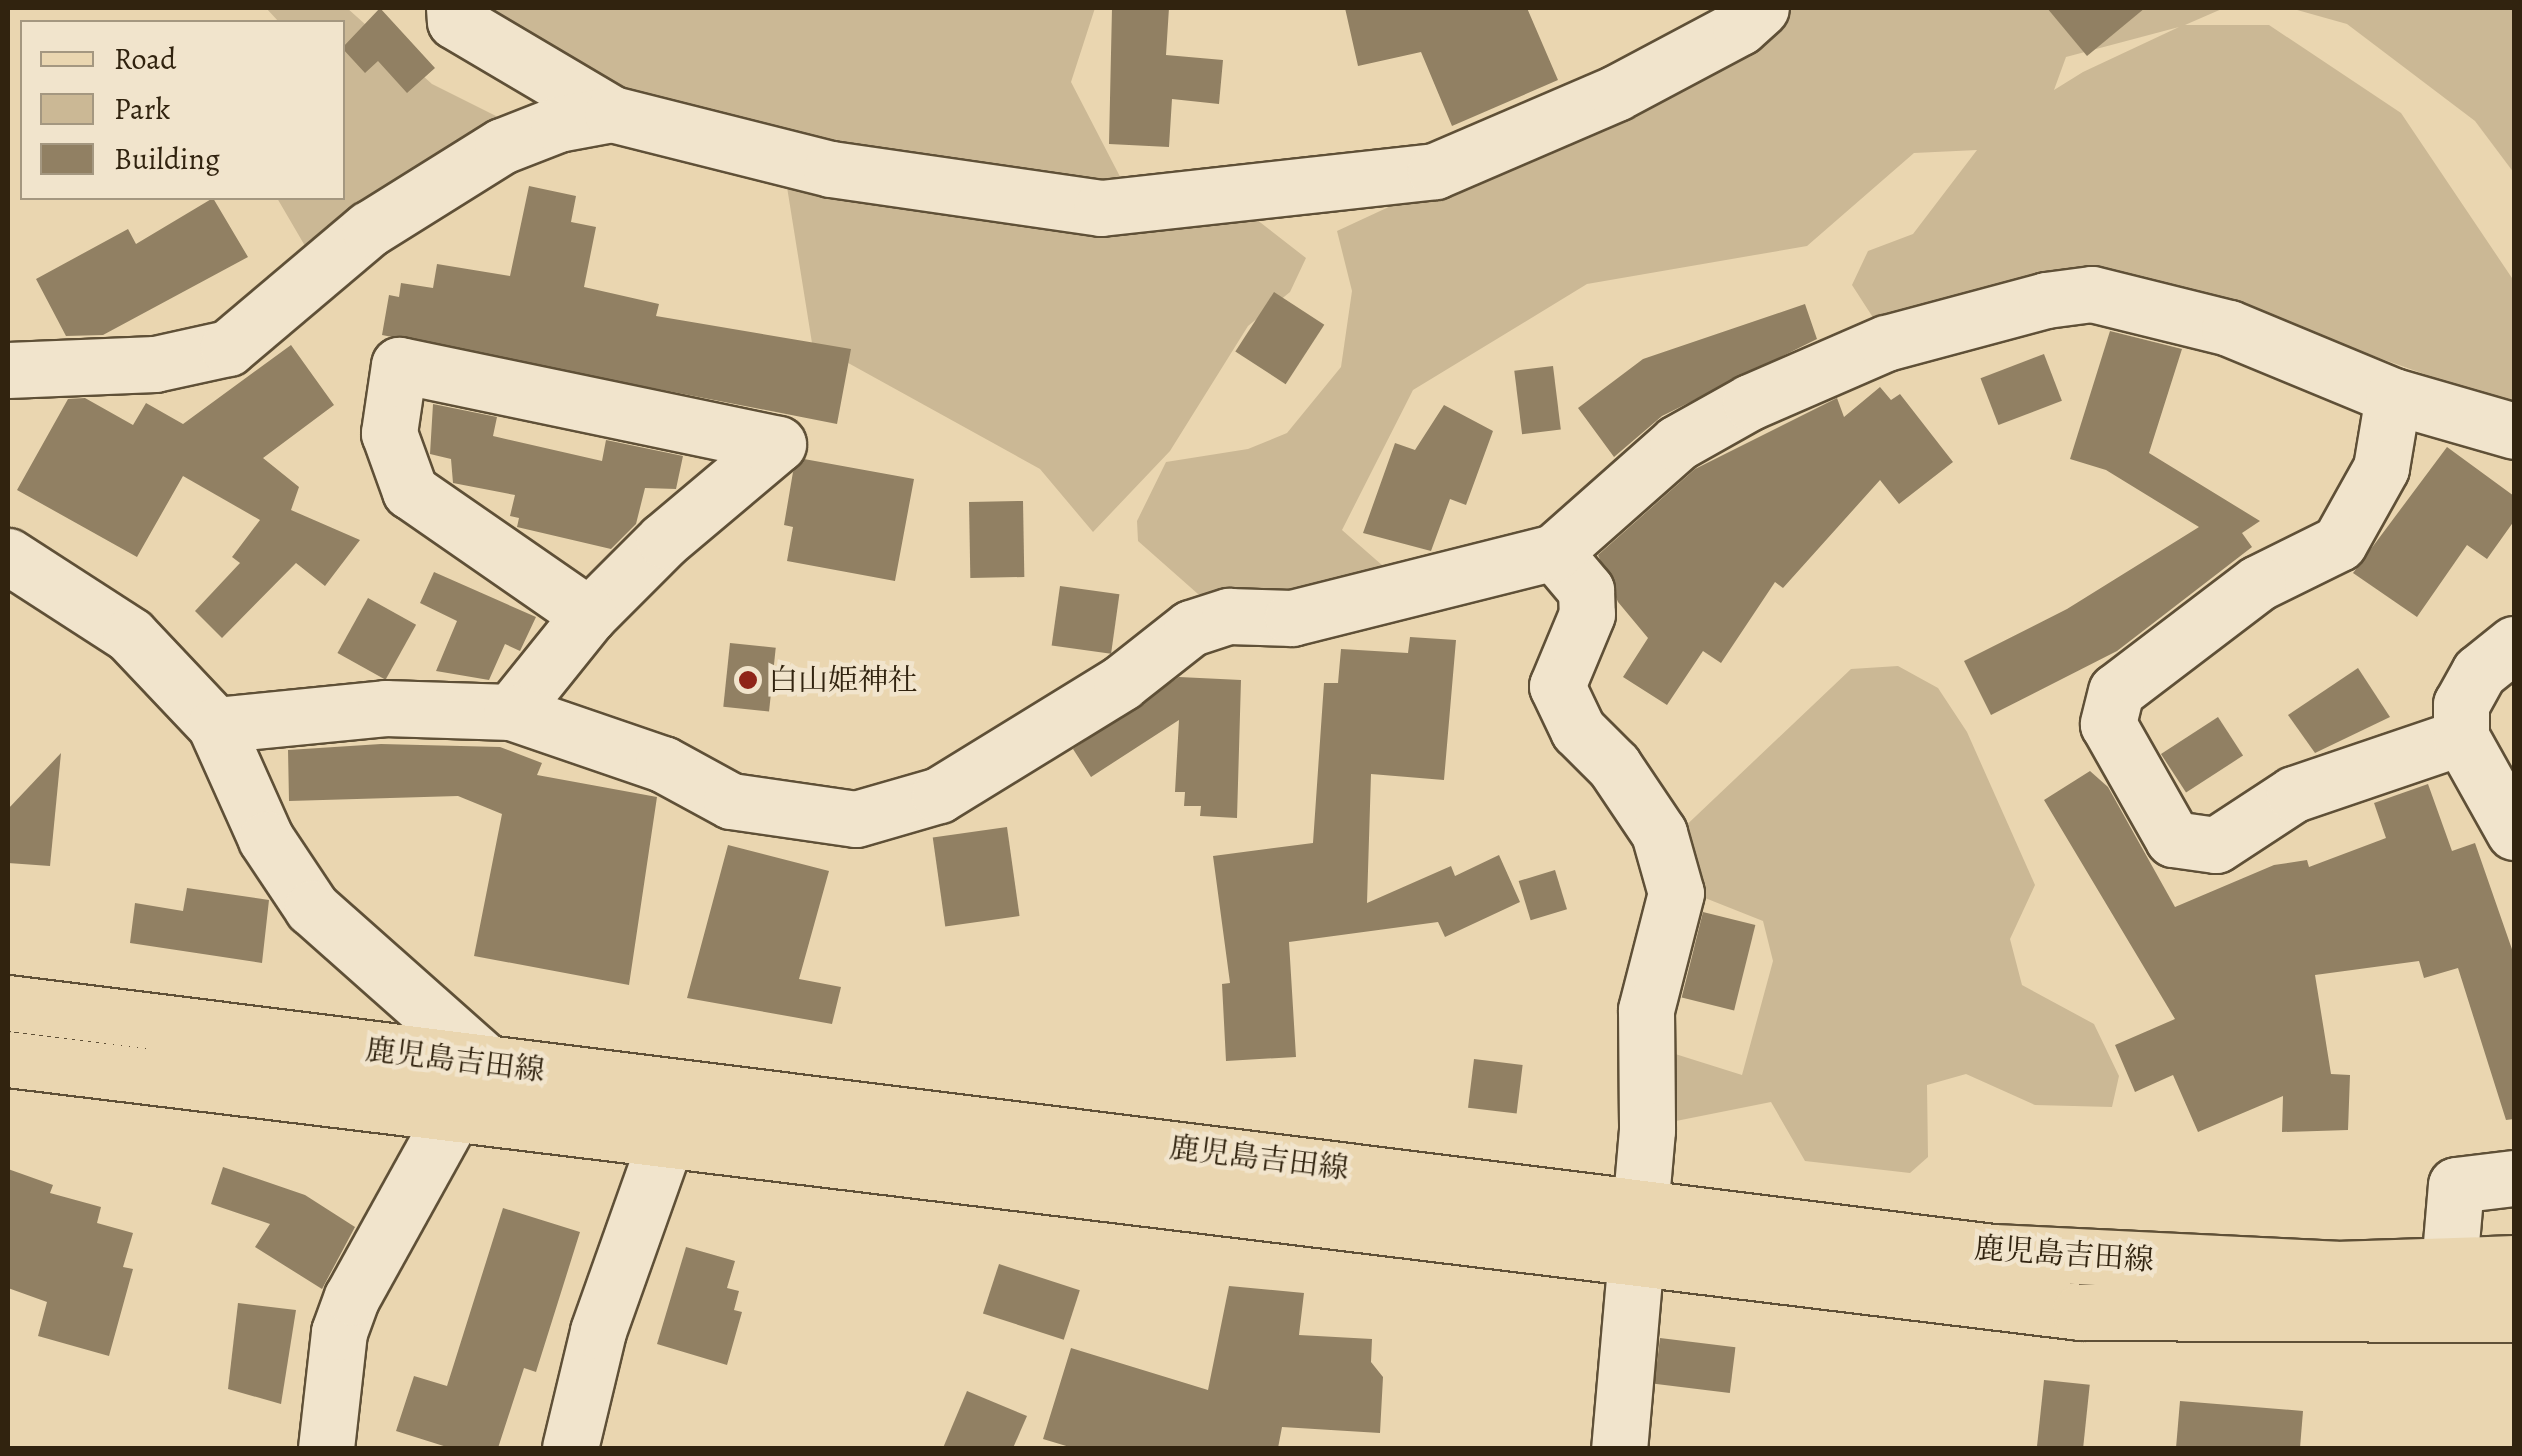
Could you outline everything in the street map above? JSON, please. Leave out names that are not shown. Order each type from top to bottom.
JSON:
[{"type":"main road","name":"鹿児島吉田線","points":[[8,1003],[1994,1252],[2336,1269],[2514,1262]]},
{"type":"main road","name":"鹿児島吉田線","points":[[8,1059],[2080,1312],[2514,1314]]},
{"type":"street","points":[[454,8],[455,21],[612,114],[830,169],[1101,208],[1435,170],[1616,93],[1740,27],[1761,8]]},
{"type":"street","points":[[8,370],[155,364],[228,348],[368,228],[502,146],[612,114]]},
{"type":"street","points":[[215,725],[385,708],[511,712],[664,764],[731,801],[856,819],[939,795],[1121,683],[1191,628],[1229,616],[1292,618],[1554,552],[1677,443],[1750,402],[1886,342],[2046,300],[2092,294],[2229,328],[2393,396],[2514,431]]},
{"type":"street","points":[[511,712],[589,615],[778,444],[399,365],[388,433],[410,491],[589,615]]},
{"type":"street","points":[[2393,396],[2380,468],[2339,543],[2258,583],[2116,691],[2108,724],[2172,840],[2216,845],[2294,794],[2460,737]]},
{"type":"street","points":[[1554,552],[1586,590],[1587,614],[1558,686],[1578,730],[1614,766],[1658,833],[1676,893],[1646,1010],[1640,1206],[1620,1448]]},
{"type":"street","points":[[8,556],[130,635],[215,725],[266,838],[312,908],[488,1064]]},
{"type":"street","points":[[2514,644],[2479,672],[2461,704],[2460,737],[2514,832]]},
{"type":"street","points":[[326,1448],[339,1332],[352,1296],[453,1115]]},
{"type":"street","points":[[570,1448],[598,1331],[666,1140]]},
{"type":"street","points":[[2449,1266],[2456,1185],[2514,1178]]},
{"type":"green space","points":[[266,8],[347,8],[432,84],[536,136],[315,263],[278,200],[345,200],[345,20],[277,20]]},
{"type":"green space","points":[[449,8],[1095,8],[1071,82],[1129,194],[1252,216],[1306,258],[1290,292],[1248,326],[1170,451],[1093,532],[1040,469],[812,343],[783,162],[710,147]]},
{"type":"green space","points":[[1732,8],[2224,8],[2185,25],[2269,25],[2401,113],[2514,281],[2514,406],[2214,299],[1883,333],[1852,285],[1868,251],[1913,234],[1977,150],[1914,153],[1807,246],[1587,284],[1413,390],[1342,530],[1399,580],[1342,595],[1198,594],[1138,541],[1137,521],[1166,462],[1248,449],[1287,433],[1341,367],[1352,291],[1337,231],[1477,166]],"holes":[[[2179,27],[2083,72],[2054,90],[2066,57]]]},
{"type":"green space","points":[[2290,8],[2514,8],[2514,173],[2475,121],[2347,24]]},
{"type":"green space","points":[[1898,666],[1938,688],[1967,732],[2035,885],[2010,939],[2022,985],[2094,1024],[2119,1076],[2112,1107],[2035,1105],[1966,1074],[1927,1085],[1928,1157],[1910,1173],[1805,1161],[1771,1102],[1666,1123],[1653,1047],[1742,1075],[1773,961],[1763,921],[1700,896],[1677,834],[1851,669]]},
{"type":"building","points":[[380,8],[435,68],[407,93],[378,61],[365,73],[345,51],[345,45]]},
{"type":"building","points":[[1112,8],[1169,8],[1166,55],[1223,60],[1219,104],[1172,99],[1169,147],[1109,144]]},
{"type":"building","points":[[1345,8],[1527,8],[1558,80],[1452,126],[1421,52],[1358,66]]},
{"type":"building","points":[[2047,8],[2145,8],[2087,56]]},
{"type":"building","points":[[529,186],[576,196],[571,222],[596,227],[584,287],[659,304],[656,316],[851,349],[837,424],[382,335],[389,295],[399,297],[401,283],[433,288],[437,264],[510,276]]},
{"type":"building","points":[[214,200],[248,257],[103,335],[66,336],[36,279],[128,229],[136,244]]},
{"type":"building","points":[[1274,292],[1324,325],[1286,384],[1235,352]]},
{"type":"building","points":[[1805,304],[1817,339],[1662,416],[1614,457],[1578,408],[1643,359]]},
{"type":"building","points":[[2110,331],[2182,349],[2149,453],[2260,521],[2242,533],[2252,547],[2117,651],[1991,715],[1964,661],[2067,609],[2199,527],[2106,470],[2070,459]]},
{"type":"building","points":[[291,345],[334,405],[263,458],[299,487],[291,510],[360,540],[325,586],[296,563],[222,638],[195,611],[240,563],[232,557],[260,520],[183,476],[137,557],[17,490],[68,399],[85,398],[133,425],[146,403],[183,424]]},
{"type":"building","points":[[2044,354],[2062,401],[1998,425],[1981,378]]},
{"type":"building","points":[[1553,366],[1561,430],[1522,434],[1514,371]]},
{"type":"building","points":[[1880,387],[1891,400],[1900,394],[1953,462],[1899,504],[1880,480],[1783,588],[1775,582],[1721,663],[1703,651],[1667,705],[1623,677],[1648,638],[1618,602],[1598,555],[1695,469],[1837,398],[1844,417]]},
{"type":"building","points":[[433,404],[497,417],[493,436],[602,461],[606,440],[683,456],[676,489],[645,488],[636,524],[611,549],[517,527],[519,518],[510,516],[515,495],[453,483],[451,459],[430,454]]},
{"type":"building","points":[[1444,405],[1493,431],[1466,505],[1450,499],[1431,551],[1363,533],[1395,443],[1415,450]]},
{"type":"building","points":[[2447,447],[2514,496],[2514,521],[2487,559],[2467,545],[2417,617],[2353,573]]},
{"type":"building","points":[[804,459],[914,479],[895,581],[787,561],[793,527],[784,525],[793,472]]},
{"type":"building","points":[[1023,501],[1024,577],[970,578],[969,502]]},
{"type":"building","points":[[434,572],[536,617],[520,651],[505,644],[489,680],[436,671],[457,621],[420,603]]},
{"type":"building","points":[[1060,586],[1119,594],[1111,654],[1052,645]]},
{"type":"building","points":[[368,598],[416,625],[386,680],[337,653]]},
{"type":"building","points":[[1410,637],[1456,640],[1444,780],[1371,774],[1367,903],[1451,866],[1455,876],[1499,855],[1520,902],[1445,937],[1438,922],[1289,942],[1296,1057],[1226,1061],[1222,984],[1230,983],[1213,856],[1313,843],[1324,683],[1338,683],[1341,649],[1408,653]]},
{"type":"building","points":[[730,643],[776,648],[769,711],[723,707]]},
{"type":"building","points":[[2358,668],[2390,717],[2315,753],[2288,715]]},
{"type":"building","points":[[1179,677],[1241,680],[1237,818],[1200,816],[1201,806],[1184,806],[1185,792],[1175,792],[1179,720],[1091,777],[1073,749]]},
{"type":"building","points":[[2218,717],[2243,756],[2186,793],[2161,754]]},
{"type":"building","points":[[381,744],[500,747],[542,763],[537,775],[657,797],[629,985],[474,956],[502,814],[458,796],[289,801],[288,750]]},
{"type":"building","points":[[61,753],[50,866],[8,863],[8,809]]},
{"type":"building","points":[[2090,771],[2108,787],[2175,907],[2274,865],[2307,860],[2309,867],[2386,838],[2374,803],[2428,784],[2452,851],[2475,843],[2514,955],[2514,1119],[2506,1120],[2458,968],[2424,978],[2419,961],[2315,975],[2331,1074],[2350,1075],[2348,1130],[2282,1132],[2283,1096],[2198,1132],[2173,1075],[2135,1092],[2115,1045],[2175,1019],[2044,800]]},
{"type":"building","points":[[1007,827],[1020,916],[945,927],[933,837]]},
{"type":"building","points":[[728,845],[829,871],[799,979],[841,987],[832,1024],[687,998]]},
{"type":"building","points":[[1555,870],[1567,909],[1531,920],[1519,881]]},
{"type":"building","points":[[187,888],[269,900],[262,963],[130,943],[135,903],[183,911]]},
{"type":"building","points":[[1703,912],[1755,925],[1734,1010],[1682,997]]},
{"type":"building","points":[[1474,1059],[1523,1065],[1517,1114],[1468,1108]]},
{"type":"building","points":[[223,1167],[305,1195],[355,1227],[322,1289],[255,1247],[270,1224],[211,1204]]},
{"type":"building","points":[[8,1169],[53,1185],[50,1193],[101,1207],[97,1223],[133,1233],[123,1267],[133,1269],[109,1356],[38,1336],[47,1302],[8,1288]]},
{"type":"building","points":[[503,1208],[580,1232],[536,1372],[524,1368],[498,1448],[450,1448],[396,1431],[414,1376],[447,1386]]},
{"type":"building","points":[[686,1247],[735,1261],[727,1288],[739,1291],[734,1310],[742,1312],[727,1365],[657,1344]]},
{"type":"building","points":[[999,1264],[1080,1290],[1064,1340],[983,1313]]},
{"type":"building","points":[[1229,1286],[1304,1293],[1299,1335],[1372,1339],[1371,1362],[1383,1377],[1380,1433],[1282,1427],[1278,1448],[1073,1448],[1043,1439],[1071,1348],[1208,1390]]},
{"type":"building","points":[[238,1303],[296,1310],[281,1404],[228,1389]]},
{"type":"building","points":[[1660,1338],[1735,1347],[1730,1393],[1654,1384]]},
{"type":"building","points":[[2044,1380],[2090,1385],[2083,1448],[2037,1448]]},
{"type":"building","points":[[967,1391],[1027,1416],[1013,1448],[943,1448]]},
{"type":"building","points":[[2180,1401],[2303,1411],[2300,1448],[2176,1448]]},
{"type":"place","name":"白山姫神社","points":[[748,680]]}]
